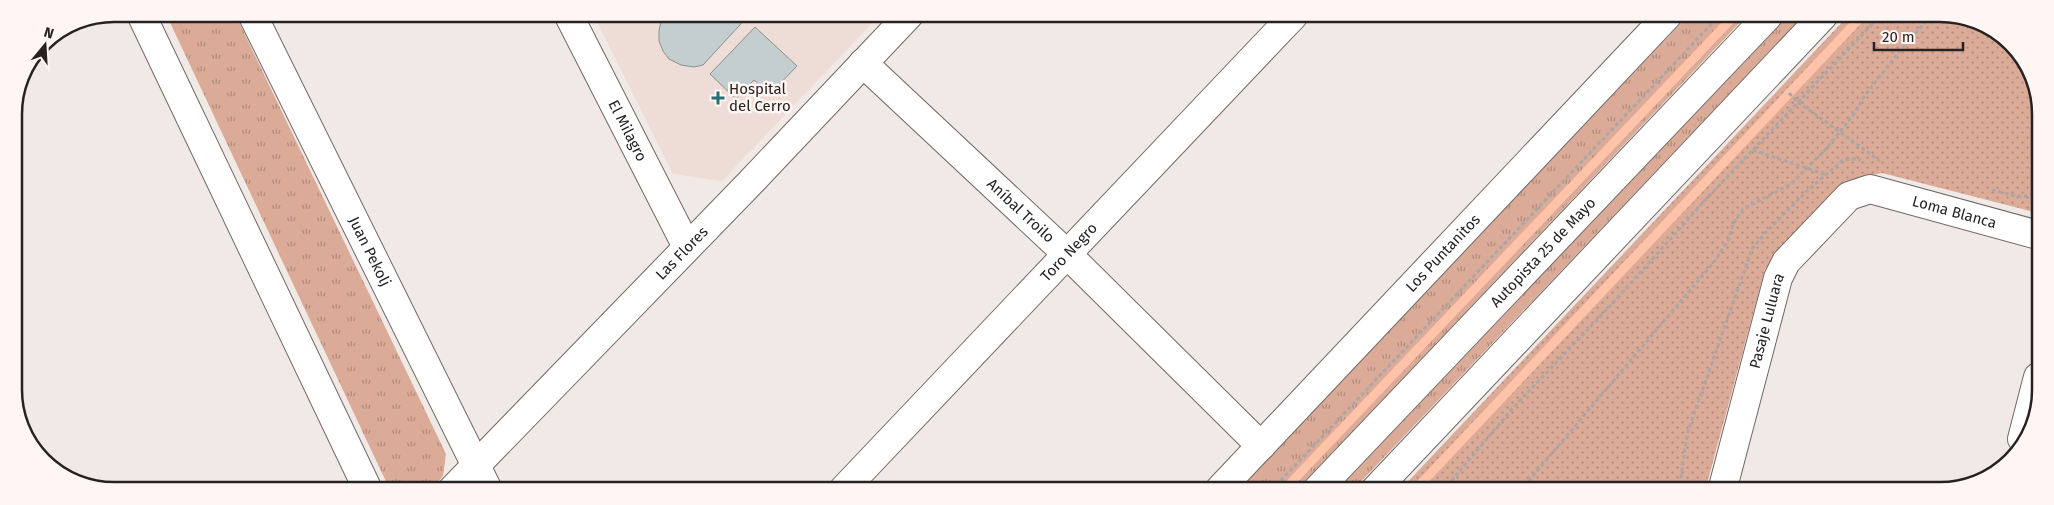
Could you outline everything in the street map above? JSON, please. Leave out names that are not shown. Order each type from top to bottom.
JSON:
[{"type":"street","points":[[145,22],[364,482]]},
{"type":"street","name":"Juan Pekolj","points":[[256,22],[484,482]]},
{"type":"street","name":"El Milagro","points":[[572,22],[687,247]]},
{"type":"street","name":"Las Flores","points":[[459,482],[750,183],[902,22]]},
{"type":"street","name":"Toro Negro","points":[[851,482],[1287,22]]},
{"type":"street","name":"Los Puntanitos","points":[[1227,482],[1661,22]]},
{"type":"street","name":"Autopista 25 de Mayo","points":[[1326,482],[1762,22]]},
{"type":"street","points":[[1383,482],[1817,22]]},
{"type":"street","name":"Aníbal Troilo","points":[[863,63],[1068,255],[1261,446]]},
{"type":"street","name":"Loma Blanca","points":[[1881,192],[2032,233]]},
{"type":"street","name":"Pasaje Luluara","points":[[1724,482],[1778,278],[1786,262],[1849,196],[1881,192]]},
{"type":"path","points":[[1280,482],[1714,22]]},
{"type":"path","points":[[1450,482],[1511,410],[1611,305],[1752,150],[1874,22]]},
{"type":"path","points":[[1528,482],[1714,262],[1729,238],[1733,224],[1743,209],[1791,184],[1807,168],[1840,132],[1902,48],[1926,22]]},
{"type":"path","points":[[1752,150],[1881,192],[1897,173],[1798,102]]},
{"type":"shaded area","name":"Hospital del Cerro","points":[[597,22],[873,22],[722,181],[673,174]]},
{"type":"green space","points":[[170,22],[239,22],[446,454],[443,476],[438,482],[386,482]]},
{"type":"green space","points":[[1682,22],[1740,22],[1305,482],[1245,482]]},
{"type":"green space","points":[[1782,22],[1797,22],[1361,482],[1345,482]]},
{"type":"green space","points":[[1842,22],[1940,22],[1957,24],[1986,35],[2005,49],[2012,58],[2024,79],[2031,102],[2032,211],[1882,173],[1856,178],[1842,189],[1765,269],[1707,482],[1408,482]]},
{"type":"building","points":[[661,22],[743,22],[703,65],[694,67],[681,65],[669,59],[659,41]]},
{"type":"building","points":[[755,27],[797,66],[770,94],[754,80],[736,99],[710,74]]},
{"type":"waterway","points":[[1292,482],[1728,22]]},
{"type":"waterway","points":[[1422,482],[1856,22]]},
{"type":"place","name":"Hospital del Cerro","points":[[718,98]]}]
